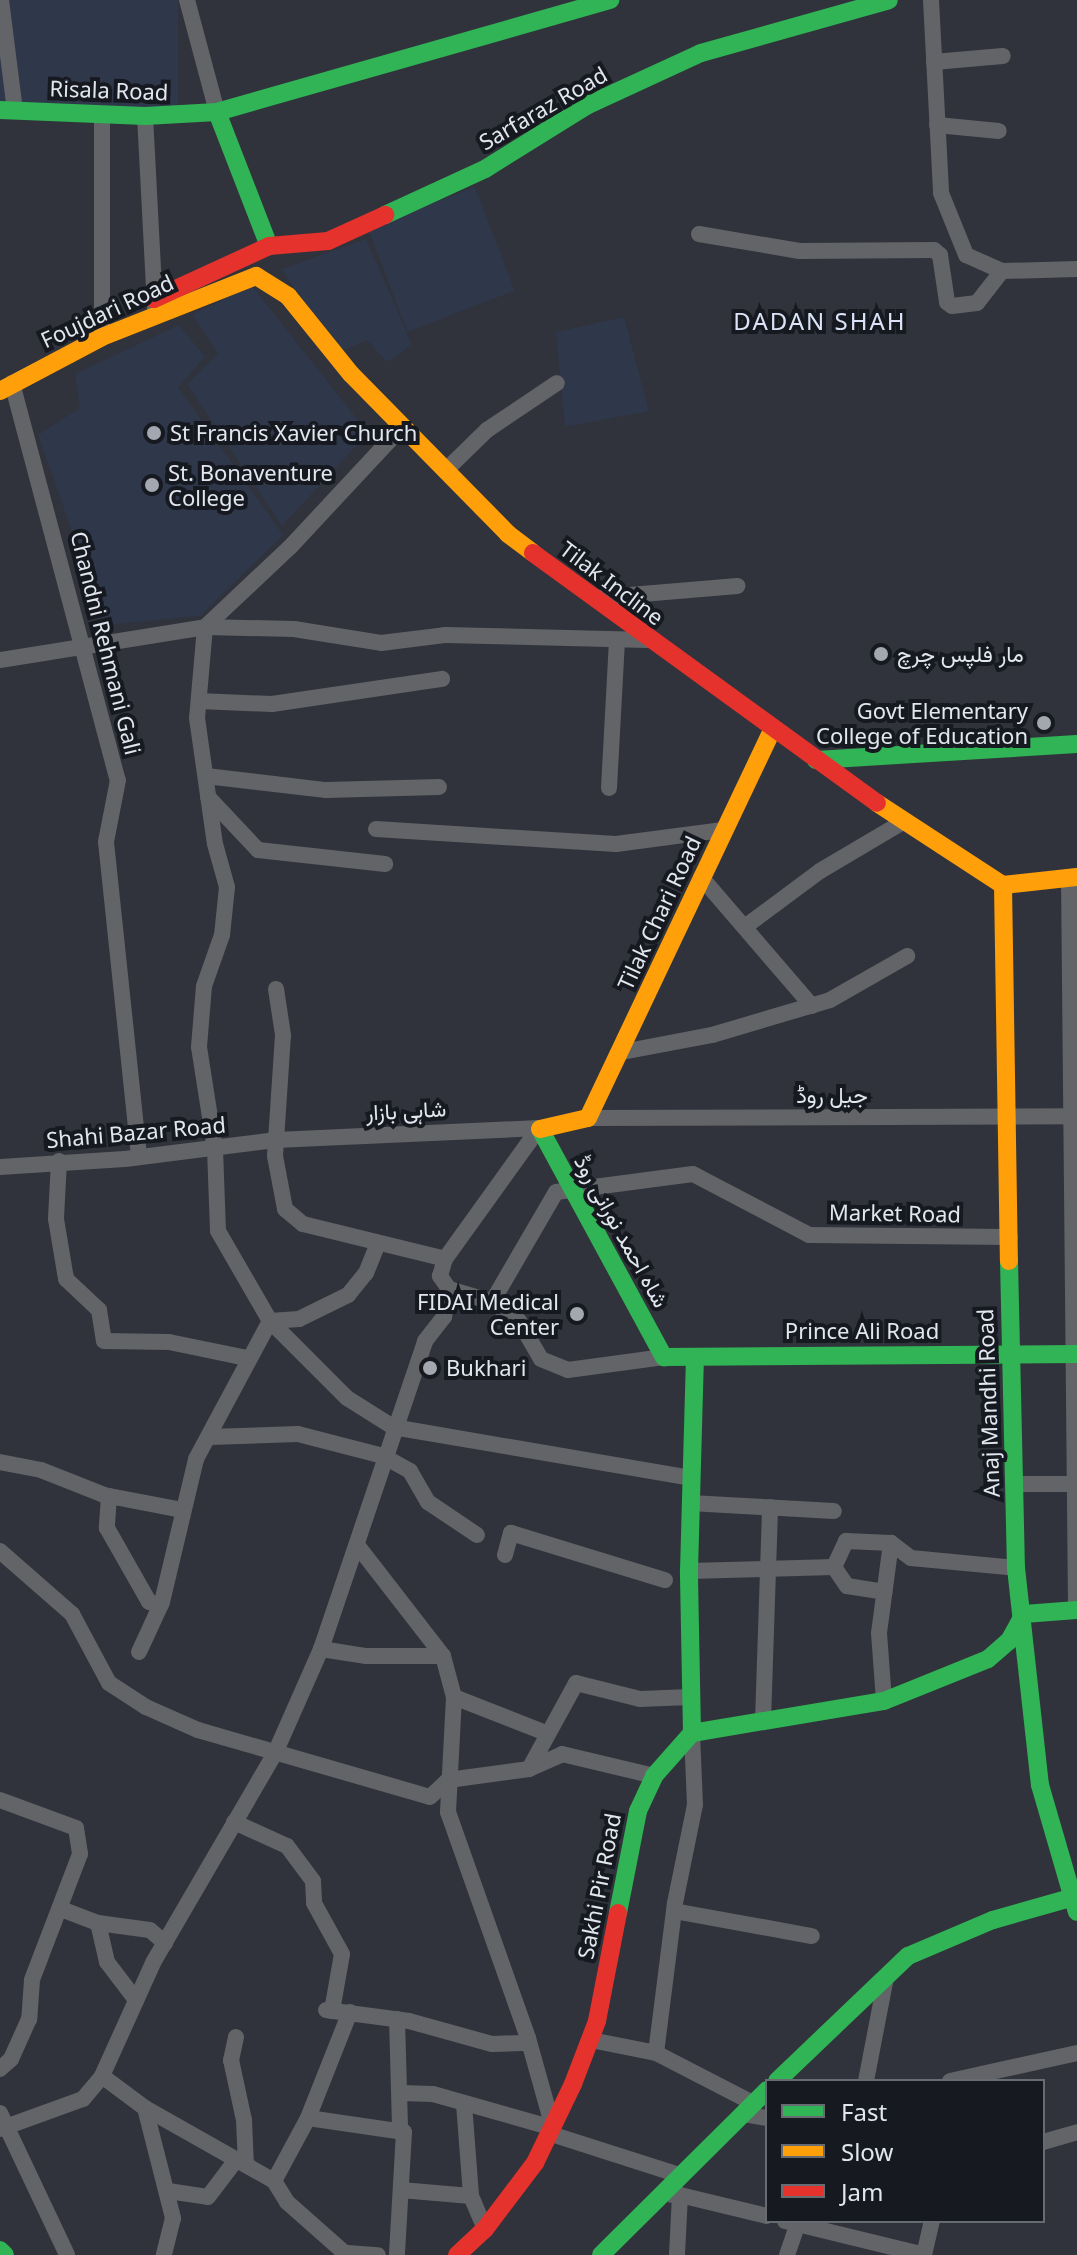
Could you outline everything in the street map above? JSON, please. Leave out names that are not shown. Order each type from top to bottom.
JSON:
[{"type":"street","points":[[1,0],[7,110]]},
{"type":"street","points":[[187,0],[217,112],[254,217],[269,246]]},
{"type":"street","points":[[546,0],[551,19]]},
{"type":"street","name":"Risala Road","points":[[7,110],[145,116],[217,112],[610,0]]},
{"type":"street","name":"Sarfaraz Road","points":[[155,306],[269,246],[328,241],[485,169],[588,105],[701,53],[792,23],[889,0]]},
{"type":"street","points":[[931,0],[941,193],[966,255],[1002,271],[1077,269]]},
{"type":"street","points":[[934,62],[1003,56]]},
{"type":"street","points":[[102,115],[102,337]]},
{"type":"street","points":[[145,116],[155,306]]},
{"type":"street","points":[[937,125],[999,131]]},
{"type":"street","points":[[699,234],[800,251],[934,250],[940,255],[947,302],[952,306],[977,303],[1002,271]]},
{"type":"street","name":"Tilak Incline","points":[[237,280],[256,276],[288,296],[402,427],[508,534],[648,640],[903,822],[1003,885]]},
{"type":"street","name":"Foujdari Road","points":[[6,387],[155,306],[237,280]]},
{"type":"street","points":[[445,471],[487,430],[557,383]]},
{"type":"street","name":"Chandni Rehmani Gali","points":[[6,387],[51,516],[81,647],[118,780],[106,842],[139,1156]]},
{"type":"street","points":[[402,427],[290,547],[205,627],[199,701],[208,797],[227,887],[222,935],[204,986],[199,1047],[215,1149],[218,1231],[270,1321],[347,1398],[393,1427],[691,1478]]},
{"type":"street","points":[[592,598],[738,586]]},
{"type":"street","points":[[0,660],[205,627],[294,629],[381,643],[445,635],[648,640]]},
{"type":"street","points":[[609,788],[617,640]]},
{"type":"street","points":[[199,701],[272,704],[442,679]]},
{"type":"street","name":"Tilak Chari Road","points":[[588,1118],[773,729]]},
{"type":"street","points":[[816,760],[1077,744]]},
{"type":"street","points":[[206,776],[326,790],[439,787]]},
{"type":"street","points":[[208,797],[258,850],[385,864]]},
{"type":"street","points":[[746,926],[820,871],[903,822]]},
{"type":"street","points":[[376,829],[616,844],[723,830]]},
{"type":"street","points":[[701,877],[812,1006]]},
{"type":"street","points":[[692,1733],[884,1701],[988,1659],[1009,1641],[1024,1614],[1076,1610],[1073,877],[1003,885]]},
{"type":"street","name":"Anaj Mandhi Road","points":[[1003,885],[1010,1115],[1008,1355],[1016,1568],[1024,1614],[1040,1785],[1076,1902]]},
{"type":"street","points":[[622,1052],[712,1035],[812,1006],[907,956]]},
{"type":"street","points":[[276,989],[283,1035],[276,1140],[285,1209],[303,1224],[445,1259]]},
{"type":"street","name":"جیل روڈ","points":[[588,1118],[1074,1116]]},
{"type":"street","points":[[588,1118],[539,1128],[445,1259],[440,1276],[449,1289],[492,1302],[519,1321],[541,1359],[568,1370],[664,1357]]},
{"type":"street","name":"شاہی بازار","points":[[276,1140],[539,1128]]},
{"type":"street","name":"شاہ احمد نورانی روڈ","points":[[539,1128],[564,1191],[664,1357]]},
{"type":"street","name":"Shahi Bazar Road","points":[[0,1167],[215,1149],[276,1140]]},
{"type":"street","points":[[59,1161],[56,1219],[66,1279],[99,1310],[104,1341],[169,1342],[247,1358]]},
{"type":"street","name":"Market Road","points":[[564,1191],[693,1174],[809,1235],[1010,1237]]},
{"type":"street","points":[[492,1302],[564,1191]]},
{"type":"street","points":[[270,1321],[299,1319],[348,1295],[366,1273],[378,1244]]},
{"type":"street","points":[[67,2255],[2,2123],[83,2099],[102,2076],[165,1943],[276,1751],[321,1649],[393,1427],[425,1341],[444,1317],[449,1289]]},
{"type":"street","points":[[139,1652],[161,1605],[178,1546],[182,1510],[196,1459],[247,1358],[270,1321]]},
{"type":"street","name":"Prince Ali Road","points":[[664,1357],[1075,1354]]},
{"type":"street","points":[[656,2053],[674,1911],[695,1805],[689,1571],[695,1357]]},
{"type":"street","points":[[209,1437],[298,1434],[383,1456],[410,1471],[428,1502],[477,1535]]},
{"type":"street","points":[[0,1462],[41,1470],[109,1496],[182,1510]]},
{"type":"street","points":[[1015,1484],[1076,1484]]},
{"type":"street","points":[[109,1496],[107,1528],[149,1602],[161,1605]]},
{"type":"street","points":[[690,1503],[834,1511]]},
{"type":"street","points":[[763,1721],[770,1507]]},
{"type":"street","points":[[505,1555],[511,1533],[665,1580]]},
{"type":"street","points":[[834,1567],[846,1541],[891,1543],[911,1558],[1016,1568]]},
{"type":"street","points":[[884,1701],[879,1633],[891,1543]]},
{"type":"street","points":[[357,1545],[443,1656],[454,1697],[448,1812],[529,2043],[550,2128]]},
{"type":"street","points":[[0,1551],[72,1614],[109,1683],[146,1707],[198,1730],[430,1797],[448,1780],[529,1769],[562,1754],[654,1776]]},
{"type":"street","points":[[689,1571],[769,1572],[834,1567]]},
{"type":"street","points":[[834,1567],[847,1586],[885,1592]]},
{"type":"street","points":[[321,1649],[366,1656],[443,1656]]},
{"type":"street","points":[[529,1769],[576,1683],[640,1699],[690,1697]]},
{"type":"street","points":[[454,1697],[546,1733]]},
{"type":"street","name":"Sakhi Pir Road","points":[[457,2255],[485,2229],[535,2163],[591,2040],[638,1811],[654,1776],[692,1733]]},
{"type":"street","points":[[0,1800],[76,1828],[80,1854],[32,1980],[29,2019],[11,2059],[0,2069]]},
{"type":"street","points":[[234,1822],[287,1846],[313,1881],[314,1903],[342,1954],[329,2010],[397,2019],[492,2044],[529,2043]]},
{"type":"street","points":[[779,2079],[908,1956],[993,1920],[1076,1902]]},
{"type":"street","points":[[61,1909],[98,1923],[150,1930],[165,1943]]},
{"type":"street","points":[[674,1911],[812,1936]]},
{"type":"street","points":[[98,1923],[107,1962],[136,2000]]},
{"type":"street","points":[[866,2079],[886,1977]]},
{"type":"street","points":[[274,2181],[308,2118],[350,2012]]},
{"type":"street","points":[[397,2019],[402,2093],[400,2129],[406,2142],[397,2255]]},
{"type":"street","points":[[168,2191],[208,2197],[241,2162],[244,2120],[231,2060],[236,2037]]},
{"type":"street","points":[[591,2040],[656,2053],[755,2102],[680,2175],[671,2195],[601,2255]]},
{"type":"street","points":[[959,2079],[1077,2053]]},
{"type":"street","points":[[102,2076],[145,2108],[274,2181],[287,2202],[347,2254],[378,2255]]},
{"type":"street","points":[[402,2093],[433,2094],[550,2128],[680,2175]]},
{"type":"street","points":[[464,2104],[471,2196],[485,2229]]},
{"type":"street","points":[[145,2108],[173,2218],[164,2255]]},
{"type":"street","points":[[308,2118],[400,2129]]},
{"type":"street","points":[[1045,2141],[1077,2132]]},
{"type":"street","points":[[401,2190],[471,2196]]},
{"type":"street","points":[[671,2195],[765,2216]]},
{"type":"street","points":[[671,2195],[677,2255]]},
{"type":"street","points":[[787,2255],[794,2223]]},
{"type":"street","points":[[803,2223],[830,2226],[924,2255],[932,2223]]},
{"type":"street","points":[[0,2250],[5,2255]]},
{"type":"shaded area","points":[[0,0],[178,0],[178,110],[0,110]]},
{"type":"shaded area","points":[[475,187],[515,291],[407,332],[368,228]]},
{"type":"shaded area","points":[[366,239],[412,345],[387,362],[367,340],[335,354],[282,269]]},
{"type":"shaded area","points":[[252,286],[368,433],[282,526],[187,384],[218,354],[192,314]]},
{"type":"shaded area","points":[[624,317],[649,411],[565,427],[556,332]]},
{"type":"shaded area","name":"St. Bonaventure College","points":[[179,325],[205,357],[178,387],[283,535],[200,616],[105,625],[38,435],[80,408],[75,374]]},
{"type":"traffic: fast","points":[[0,110],[145,116],[217,112],[610,0]]},
{"type":"traffic: fast","points":[[385,215],[485,169],[588,105],[701,53],[889,0]]},
{"type":"traffic: fast","points":[[217,112],[269,246]]},
{"type":"traffic: fast","points":[[816,760],[1077,744]]},
{"type":"traffic: fast","points":[[540,1129],[664,1357],[1077,1354]]},
{"type":"traffic: fast","points":[[1009,1261],[1016,1568],[1040,1785],[1077,1912]]},
{"type":"traffic: fast","points":[[618,1913],[638,1811],[654,1776],[692,1733],[689,1571],[695,1357]]},
{"type":"traffic: fast","points":[[692,1733],[884,1701],[988,1659],[1009,1641],[1024,1614],[1077,1610]]},
{"type":"traffic: fast","points":[[779,2079],[908,1956],[993,1920],[1077,1896]]},
{"type":"traffic: fast","points":[[601,2255],[765,2092]]},
{"type":"traffic: fast","points":[[0,2250],[5,2255]]},
{"type":"traffic: slow","points":[[0,391],[102,337],[256,276],[288,296],[351,374],[508,534],[533,553]]},
{"type":"traffic: slow","points":[[540,1129],[588,1118],[773,729]]},
{"type":"traffic: slow","points":[[877,803],[1003,885]]},
{"type":"traffic: slow","points":[[1003,885],[1077,877]]},
{"type":"traffic: slow","points":[[1003,885],[1009,1261]]},
{"type":"traffic: jam","points":[[154,299],[269,246],[328,241],[385,215]]},
{"type":"traffic: jam","points":[[533,553],[877,803]]},
{"type":"traffic: jam","points":[[457,2255],[485,2229],[535,2163],[573,2084],[597,2021],[618,1913]]},
{"type":"place","name":"St Francis Xavier Church","points":[[154,433]]},
{"type":"place","name":"St. Bonaventure College","points":[[152,485]]},
{"type":"place","name":"مار فلپس چرچ","points":[[881,654]]},
{"type":"place","name":"Govt Elementary College of Education","points":[[1044,723]]},
{"type":"place","name":"FIDAI Medical Center","points":[[577,1314]]},
{"type":"place","name":"Bukhari","points":[[430,1368]]},
{"type":"district","name":"DADAN SHAH","points":[[820,321]]}]
